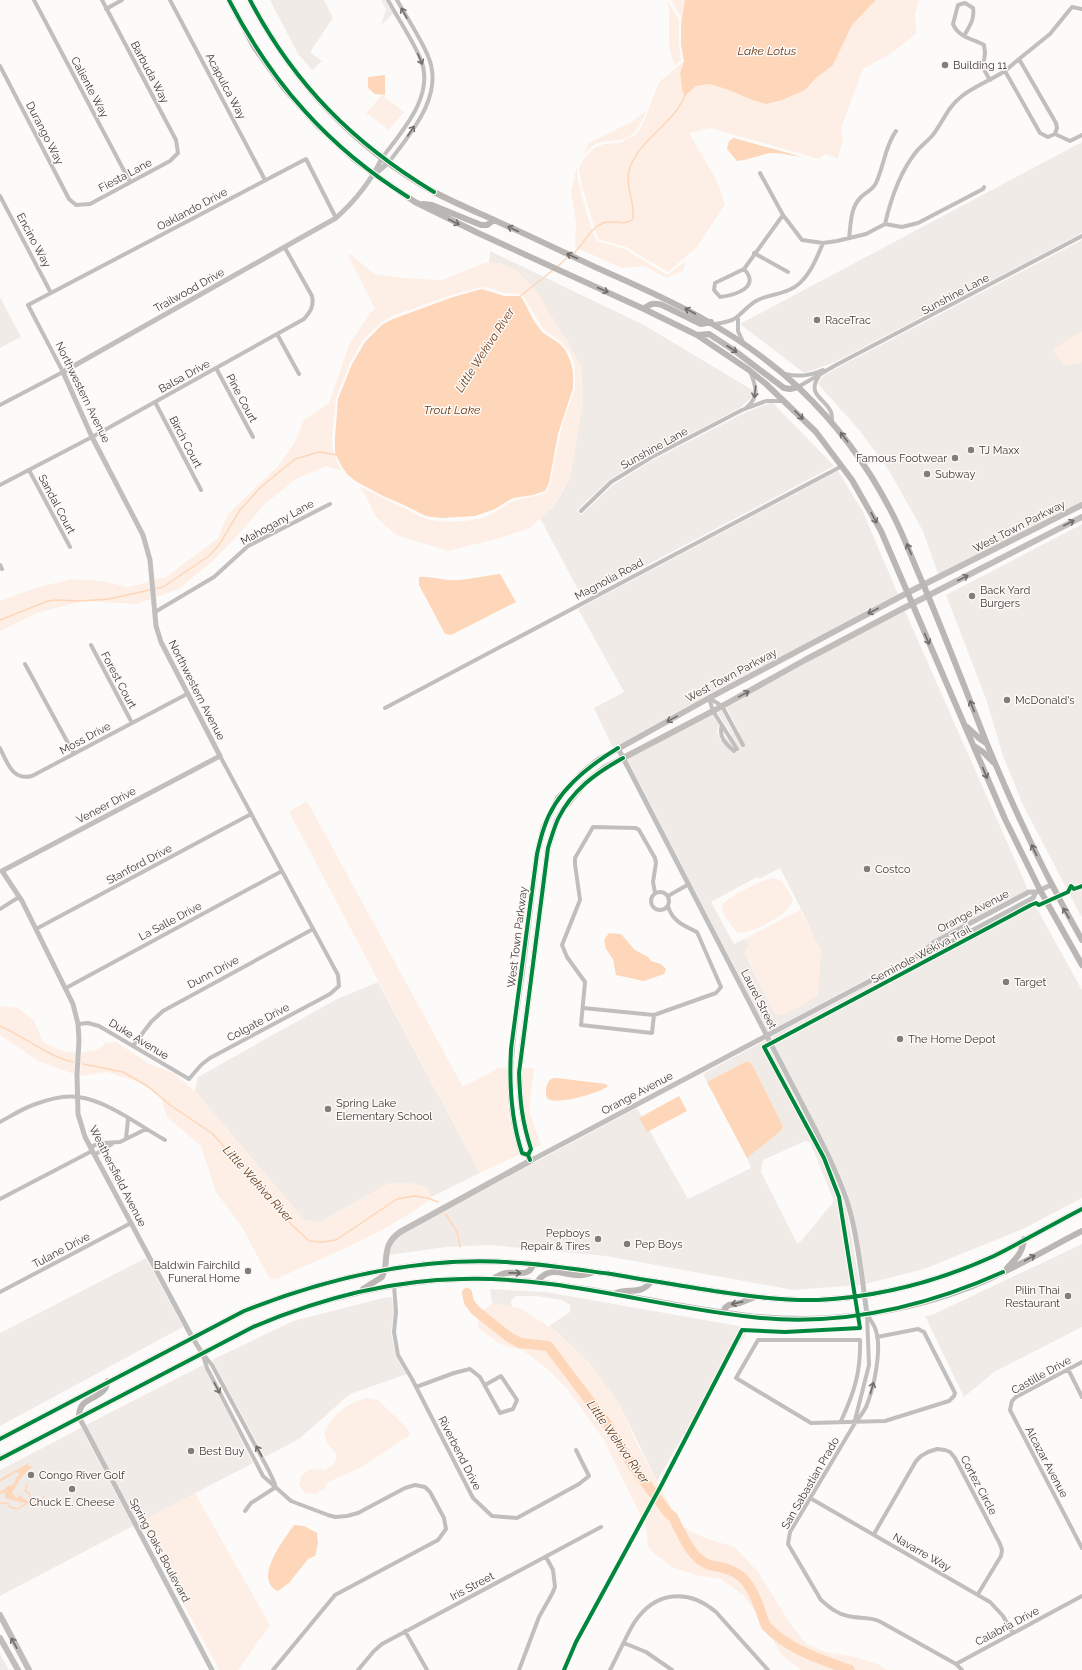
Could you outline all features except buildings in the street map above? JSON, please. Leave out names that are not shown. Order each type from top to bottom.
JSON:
[{"type":"main road","points":[[229,0],[256,48],[292,97],[335,142],[374,174],[415,202],[697,335],[750,370],[785,401],[816,432],[842,466],[860,493],[878,525],[1005,819],[1038,891],[1082,965]]},
{"type":"main road","points":[[250,0],[272,39],[309,90],[348,130],[382,158],[434,192],[675,302],[712,323],[763,356],[798,387],[832,423],[859,458],[888,505],[903,535],[986,743],[1014,808],[1051,885],[1082,940]]},
{"type":"main road","points":[[415,202],[432,205],[481,225],[487,225],[494,220]]},
{"type":"main road","points":[[644,309],[655,303],[701,324],[712,323]]},
{"type":"main road","points":[[697,335],[709,334],[758,367],[784,388],[790,389],[798,387]]},
{"type":"main road","name":"West Town Parkway","points":[[1082,505],[907,593],[618,748],[598,760],[582,773],[558,798],[544,826],[536,854],[511,1049],[510,1103],[522,1153],[529,1158],[531,1150],[524,1128],[520,1105],[519,1073],[548,848],[557,820],[573,796],[585,783],[604,768],[928,595],[1082,517]]},
{"type":"main road","points":[[964,724],[986,743]]},
{"type":"main road","points":[[973,745],[983,752],[996,766]]},
{"type":"main road","name":"Orange Avenue","points":[[385,1269],[387,1249],[391,1238],[529,1158]]},
{"type":"main road","points":[[0,1439],[244,1310],[317,1284],[385,1269],[463,1262],[512,1262],[593,1272],[754,1297],[817,1300],[888,1291],[935,1279],[988,1258],[1082,1209]]},
{"type":"main road","points":[[0,1459],[253,1327],[288,1312],[323,1300],[356,1292],[394,1285],[461,1278],[492,1279],[537,1282],[753,1318],[840,1318],[902,1308],[971,1287],[1082,1231]]},
{"type":"main road","points":[[1003,1272],[1020,1254],[1023,1248],[1024,1239]]},
{"type":"main road","points":[[492,1279],[506,1273],[529,1272],[532,1269],[533,1264]]},
{"type":"main road","points":[[356,1292],[382,1277],[385,1269]]},
{"type":"main road","points":[[537,1282],[548,1272],[583,1276],[593,1272]]},
{"type":"main road","points":[[614,1294],[624,1290],[641,1290],[648,1287],[651,1281]]},
{"type":"main road","points":[[723,1313],[725,1308],[729,1305],[740,1303],[754,1297]]},
{"type":"main road","points":[[79,1417],[80,1407],[86,1401],[104,1390],[108,1381]]},
{"type":"main road","points":[[0,1615],[29,1670]]},
{"type":"main road","points":[[0,1638],[18,1670]]},
{"type":"street","name":"Caliente Way","points":[[34,0],[130,182]]},
{"type":"street","name":"Barbuda Way","points":[[102,0],[176,140],[178,152]]},
{"type":"street","points":[[106,9],[122,0]]},
{"type":"street","name":"Acapulca Way","points":[[170,0],[266,180]]},
{"type":"street","points":[[382,158],[415,112],[425,84],[421,60],[388,0]]},
{"type":"street","points":[[389,162],[422,115],[433,85],[428,56],[397,0]]},
{"type":"street","points":[[964,36],[974,18],[974,8],[965,2],[958,5],[953,24],[958,32],[964,36],[984,45],[985,53],[983,68],[990,80]]},
{"type":"street","points":[[885,224],[890,201],[901,177],[916,151],[929,140],[941,124],[947,111],[954,103],[971,90],[1005,71],[1050,34],[1072,7],[1082,10]]},
{"type":"street","points":[[1005,71],[1040,133],[1048,137],[1055,134],[1057,128],[1056,123],[1019,59]]},
{"type":"street","name":"Durango Way","points":[[0,66],[69,199],[76,205]]},
{"type":"street","points":[[850,238],[853,207],[861,196],[870,191],[876,184],[891,138],[896,131]]},
{"type":"street","points":[[1055,134],[1070,142],[1082,135]]},
{"type":"street","name":"Fiesta Lane","points":[[76,205],[90,204],[170,161],[178,152]]},
{"type":"street","name":"Trailwood Drive","points":[[0,405],[63,372],[336,218],[353,201],[374,174],[382,158]]},
{"type":"street","name":"Oaklando Drive","points":[[28,306],[306,159],[336,218]]},
{"type":"street","name":"Trailwood Drive","points":[[374,174],[389,162]]},
{"type":"street","points":[[760,173],[783,215],[802,240],[823,243],[866,234],[885,224],[902,227],[918,223],[984,187]]},
{"type":"street","name":"Encino Way","points":[[0,196],[51,293]]},
{"type":"street","points":[[744,269],[749,275],[750,280],[746,288],[734,295],[720,297],[714,290],[714,283],[744,269],[754,253],[783,215]]},
{"type":"street","name":"Sunshine Lane","points":[[798,387],[836,365],[1082,236]]},
{"type":"street","points":[[712,323],[724,322],[738,316],[748,306],[762,297],[790,290],[802,281],[823,243]]},
{"type":"street","name":"Balsa Drive","points":[[0,485],[92,437],[304,319],[314,304],[312,296],[284,248]]},
{"type":"street","points":[[754,253],[788,272]]},
{"type":"street","name":"Northwestern Avenue","points":[[28,306],[63,372],[92,437],[143,535],[150,560],[155,612],[161,642],[187,694],[338,975],[339,986]]},
{"type":"street","points":[[738,316],[738,331],[743,342]]},
{"type":"street","points":[[278,334],[299,374]]},
{"type":"street","name":"Sunshine Lane","points":[[783,374],[801,377],[836,365]]},
{"type":"street","name":"Pine Court","points":[[216,368],[253,437]]},
{"type":"street","name":"Sunshine Lane","points":[[742,410],[754,399],[756,392],[756,386],[750,370]]},
{"type":"street","points":[[821,374],[817,379],[814,388],[817,396],[831,412],[832,423]]},
{"type":"street","name":"Sunshine Lane","points":[[581,511],[611,482],[654,456],[742,410],[766,401],[785,401]]},
{"type":"street","name":"Birch Court","points":[[155,402],[201,490]]},
{"type":"street","name":"Magnolia Road","points":[[385,708],[842,466]]},
{"type":"street","name":"Sandal Court","points":[[29,470],[70,547]]},
{"type":"street","name":"Mahogany Lane","points":[[155,612],[214,577],[248,546],[330,504]]},
{"type":"street","name":"Forest Court","points":[[91,645],[132,723]]},
{"type":"street","points":[[25,664],[74,754]]},
{"type":"street","name":"Moss Drive","points":[[0,748],[13,772],[20,776],[32,776],[187,694]]},
{"type":"street","points":[[709,698],[722,706],[743,745]]},
{"type":"street","points":[[709,698],[713,711],[736,750]]},
{"type":"street","name":"Laurel Street","points":[[618,748],[814,1127],[839,1179],[850,1212],[856,1238],[867,1314]]},
{"type":"street","name":"Veneer Drive","points":[[1,870],[220,756]]},
{"type":"street","name":"Stanford Drive","points":[[36,929],[251,814]]},
{"type":"street","points":[[654,1015],[652,1033],[581,1025],[585,982],[567,956],[562,945],[580,900],[575,858],[593,827],[636,828],[639,830],[655,858],[656,863],[653,882],[656,893]]},
{"type":"street","name":"Weathersfield Avenue","points":[[1,870],[19,897],[73,1004],[78,1024],[79,1040],[77,1097],[78,1114],[81,1126],[92,1151],[192,1337],[212,1365],[270,1470],[276,1487]]},
{"type":"street","name":"La Salle Drive","points":[[66,988],[282,871]]},
{"type":"street","points":[[668,896],[689,884]]},
{"type":"street","name":"Orange Avenue","points":[[529,1158],[767,1036],[921,954],[933,943],[1029,892],[1038,891],[1051,885]]},
{"type":"street","name":"Orange Avenue","points":[[921,954],[938,950],[1033,898],[1038,891]]},
{"type":"street","points":[[583,1008],[654,1015],[716,993],[721,987],[697,932],[683,925],[670,915],[668,906],[670,902],[665,893],[660,892],[652,896],[650,901],[655,909],[660,911],[664,910],[668,906]]},
{"type":"street","points":[[0,909],[19,897]]},
{"type":"street","name":"Dunn Drive","points":[[133,1046],[151,1022],[163,1010],[312,928]]},
{"type":"street","name":"Colgate Drive","points":[[189,1079],[201,1065],[210,1058],[330,994],[339,986]]},
{"type":"street","name":"Duke Avenue","points":[[78,1024],[94,1023],[189,1079]]},
{"type":"street","points":[[0,1122],[32,1105],[48,1100],[77,1097],[93,1100],[105,1105],[165,1140]]},
{"type":"street","points":[[126,1139],[128,1119]]},
{"type":"street","points":[[0,1199],[92,1151],[126,1139],[146,1129]]},
{"type":"street","points":[[92,1151],[101,1143],[112,1144]]},
{"type":"street","name":"Tulane Drive","points":[[0,1292],[131,1223]]},
{"type":"street","name":"Riverbend Drive","points":[[394,1285],[396,1312],[394,1332],[398,1355],[473,1498],[492,1516],[517,1518],[579,1484],[589,1476],[576,1450]]},
{"type":"street","name":"San Sabastian Prado","points":[[867,1314],[875,1327],[877,1337],[877,1365],[873,1387],[865,1409],[855,1423],[790,1532],[788,1544],[821,1600],[837,1612],[848,1616],[871,1617],[879,1620],[956,1664],[962,1670]]},
{"type":"street","name":"San Sabastian Prado","points":[[855,1423],[869,1365],[867,1314]]},
{"type":"street","points":[[840,1421],[854,1393],[859,1371],[860,1340],[758,1340],[736,1378],[811,1423],[840,1421],[855,1423],[885,1421],[949,1401],[954,1396],[955,1393],[924,1332],[918,1329],[877,1337]]},
{"type":"street","name":"Weathersfield Avenue","points":[[202,1353],[207,1368],[263,1476],[291,1501],[308,1509],[335,1517],[358,1513],[416,1485],[425,1487],[430,1492],[444,1518],[446,1530],[438,1540],[335,1595],[273,1670]]},
{"type":"street","name":"Castille Drive","points":[[1010,1405],[1016,1397],[1082,1362]]},
{"type":"street","points":[[416,1387],[454,1373],[470,1369],[480,1377],[500,1413],[513,1409],[517,1400],[501,1376],[485,1385]]},
{"type":"street","points":[[1068,1369],[1082,1397]]},
{"type":"street","name":"Alcazar Avenue","points":[[1010,1405],[1012,1415],[1082,1548]]},
{"type":"street","name":"Spring Oaks Boulevard","points":[[79,1417],[212,1670]]},
{"type":"street","name":"Cortez Circle","points":[[874,1534],[916,1461],[928,1452],[937,1449],[950,1452],[955,1458],[1002,1550],[1001,1556],[978,1594]]},
{"type":"street","points":[[245,1511],[251,1503],[276,1487]]},
{"type":"street","name":"Navarre Way","points":[[810,1498],[978,1594],[997,1608],[1013,1633]]},
{"type":"street","name":"Iris Street","points":[[358,1670],[382,1644],[601,1527]]},
{"type":"street","points":[[519,1670],[539,1617],[555,1587],[553,1570],[546,1557]]},
{"type":"street","points":[[610,1670],[634,1623],[644,1610],[657,1601],[672,1596],[689,1597],[700,1601],[716,1612],[768,1670]]},
{"type":"street","name":"Calabria Drive","points":[[956,1664],[1082,1596]]},
{"type":"street","points":[[405,1631],[427,1670]]},
{"type":"street","points":[[624,1643],[646,1652],[672,1670]]},
{"type":"shaded area","points":[[270,0],[324,0],[333,18],[310,52],[322,61],[312,70],[298,54]]},
{"type":"shaded area","points":[[381,0],[385,0],[393,14],[381,25],[386,9]]},
{"type":"shaded area","points":[[667,0],[679,19],[679,45],[681,60],[674,66],[669,45],[669,11]]},
{"type":"shaded area","points":[[671,0],[685,0],[682,19]]},
{"type":"shaded area","points":[[876,0],[919,0],[915,14],[916,33],[892,53],[863,69],[841,128],[843,140],[838,159],[825,154],[819,159],[710,128],[689,133],[717,181],[725,204],[697,247],[668,272],[626,247],[598,239],[582,186],[579,168],[585,157],[594,148],[604,144],[621,143],[636,134],[642,126],[659,82],[684,61],[680,73],[682,89],[710,84],[750,99],[805,90],[815,79],[833,65],[852,25]]},
{"type":"shaded area","points":[[382,95],[404,112],[389,130],[366,113]]},
{"type":"shaded area","points":[[646,111],[642,121],[633,134],[624,139],[594,145],[580,159],[589,143],[633,121]]},
{"type":"shaded area","points":[[1082,142],[1082,233],[835,362],[808,372],[804,373],[740,324]]},
{"type":"shaded area","points":[[578,164],[578,182],[591,227],[597,241],[625,249],[667,275],[686,261],[683,271],[666,278],[644,266],[622,268],[575,247],[576,222],[571,192],[577,166]]},
{"type":"shaded area","points":[[1082,240],[1082,332],[1071,338],[1065,365],[1082,362],[1082,502],[938,574],[923,531],[888,469],[860,431],[818,384],[823,376],[837,368]]},
{"type":"shaded area","points":[[490,251],[644,325],[754,391],[752,397],[741,407],[651,455],[610,479],[577,510],[581,515],[613,485],[653,460],[744,413],[767,404],[773,403],[834,466],[583,599],[540,518],[554,506],[570,479],[583,402],[581,367],[566,339],[500,263],[489,263]]},
{"type":"shaded area","points":[[347,254],[351,255],[375,274],[403,278],[442,280],[484,263],[500,263],[517,271],[535,289],[566,339],[581,367],[583,402],[570,479],[553,506],[530,528],[500,538],[448,551],[396,535],[375,516],[365,494],[359,486],[424,518],[454,522],[485,517],[514,501],[546,493],[551,483],[563,423],[575,389],[574,362],[568,350],[562,342],[544,330],[523,296],[520,294],[504,293],[490,288],[481,287],[452,295],[392,316],[382,322],[363,340],[350,363],[336,398],[332,437],[333,452],[341,470],[326,466],[296,479],[265,504],[215,559],[179,589],[156,597],[154,580],[166,577],[218,538],[228,514],[277,467],[294,444],[304,420],[329,403],[349,345],[370,313],[375,309]]},
{"type":"shaded area","points":[[0,297],[21,337],[0,348]]},
{"type":"shaded area","points":[[1082,332],[1082,362],[1065,365],[1056,355],[1054,349]]},
{"type":"shaded area","points":[[838,471],[863,512],[898,594],[707,695],[613,748],[594,708],[624,692],[578,609]]},
{"type":"shaded area","points":[[1082,524],[1082,918],[1023,805],[1003,756],[986,699],[946,595]]},
{"type":"shaded area","points":[[72,579],[101,581],[128,587],[149,582],[151,599],[137,604],[83,601],[37,613],[0,631],[0,601],[35,588]]},
{"type":"shaded area","points":[[905,611],[1029,892],[768,1032],[627,759],[713,715],[719,725],[717,731],[721,741],[726,739],[724,733],[727,738],[732,735],[717,712],[721,710],[734,734],[739,732],[726,707],[807,662]],"holes":[[[780,868],[801,909],[800,910],[802,911],[821,953],[817,995],[784,1014],[774,1012],[745,952],[749,946],[748,942],[744,939],[734,944],[711,902],[757,877],[759,879]]]},
{"type":"shaded area","points":[[307,801],[463,1087],[499,1068],[507,1068],[510,1123],[520,1154],[480,1173],[289,812]]},
{"type":"shaded area","points":[[771,878],[779,880],[785,885],[793,899],[790,905],[778,917],[770,922],[752,930],[737,933],[723,914],[722,904],[745,889]]},
{"type":"shaded area","points":[[1031,898],[1082,990],[1082,1198],[1023,1229],[924,1269],[865,1284],[853,1211],[842,1178],[771,1037]]},
{"type":"shaded area","points":[[800,910],[820,948],[821,953],[818,991],[812,999],[795,1009],[778,1016],[774,1012],[745,952],[749,946],[748,942],[744,939]]},
{"type":"shaded area","name":"Spring Lake Elementary School","points":[[378,982],[480,1173],[431,1197],[428,1188],[410,1183],[390,1183],[318,1223],[304,1220],[195,1091],[198,1077],[337,999]]},
{"type":"shaded area","points":[[0,1006],[18,1008],[34,1021],[44,1043],[63,1051],[76,1053],[74,1074],[38,1061],[0,1035]]},
{"type":"shaded area","points":[[766,1040],[837,1180],[847,1212],[860,1285],[793,1290],[606,1256],[491,1245],[446,1247],[389,1255],[393,1240],[401,1234],[637,1108],[688,1199],[751,1168],[747,1158],[781,1131],[783,1126],[752,1064],[747,1061],[707,1082],[703,1074]],"holes":[[[805,1141],[810,1142],[834,1201],[801,1241],[797,1243],[761,1172],[763,1160]]]},
{"type":"shaded area","points":[[116,1042],[148,1063],[173,1073],[195,1091],[304,1220],[318,1223],[390,1183],[410,1183],[428,1188],[432,1198],[396,1222],[357,1243],[276,1279],[269,1278],[242,1227],[216,1192],[201,1146],[167,1117],[161,1098],[139,1082],[107,1072],[80,1076],[81,1053],[98,1050],[105,1043]]},
{"type":"shaded area","points":[[523,1068],[534,1068],[529,1111],[541,1145],[534,1148],[522,1098]]},
{"type":"shaded area","points":[[1082,1244],[1082,1327],[994,1372],[964,1397],[925,1316],[932,1315]]},
{"type":"shaded area","points":[[146,1258],[183,1327],[0,1426],[0,1333]]},
{"type":"shaded area","points":[[490,1289],[546,1292],[750,1328],[720,1375],[719,1374],[657,1481],[619,1404],[589,1363],[549,1326],[570,1312],[570,1305],[562,1300],[536,1296],[516,1296],[511,1300],[512,1307],[492,1303]]},
{"type":"shaded area","points":[[392,1297],[394,1312],[391,1332],[396,1356],[407,1374],[350,1394],[299,1439],[265,1457],[212,1360],[293,1321]]},
{"type":"shaded area","points":[[492,1303],[520,1308],[557,1332],[589,1363],[619,1404],[636,1442],[681,1526],[707,1539],[735,1547],[759,1573],[791,1625],[807,1644],[826,1652],[855,1657],[880,1665],[887,1670],[801,1670],[781,1654],[764,1623],[743,1595],[721,1579],[695,1575],[672,1567],[655,1554],[648,1547],[646,1527],[604,1440],[568,1390],[546,1368],[524,1351],[500,1344],[478,1328],[479,1315]]},
{"type":"shaded area","points":[[203,1365],[253,1463],[138,1523],[86,1425]]},
{"type":"shaded area","points":[[366,1398],[378,1400],[407,1428],[410,1435],[360,1468],[328,1482],[324,1489],[316,1494],[305,1493],[299,1485],[301,1476],[310,1469],[325,1470],[335,1463],[337,1454],[327,1443],[324,1432],[328,1425],[346,1406]]},
{"type":"shaded area","points":[[81,1428],[133,1526],[0,1596],[0,1470]]},
{"type":"shaded area","points":[[195,1493],[270,1625],[238,1670],[219,1670],[140,1522]]},
{"type":"shaded area","points":[[0,1654],[9,1670],[0,1670]]},
{"type":"water","name":"Lake Lotus","points":[[685,0],[876,0],[852,25],[833,65],[815,79],[805,90],[782,100],[766,104],[710,84],[696,86],[685,96],[682,89],[680,73],[684,61],[681,45],[681,24]]},
{"type":"water","points":[[385,75],[385,95],[375,94],[368,88],[368,77]]},
{"type":"water","points":[[734,138],[802,157],[770,153],[737,161],[727,149],[729,141]]},
{"type":"water","name":"Trout Lake","points":[[482,289],[504,296],[519,296],[522,298],[534,321],[542,332],[560,344],[566,351],[573,372],[573,388],[558,434],[549,483],[545,491],[533,495],[513,498],[495,509],[475,516],[442,518],[426,516],[385,497],[357,482],[348,475],[335,453],[338,399],[352,364],[365,342],[383,324],[453,297]]},
{"type":"water","points":[[500,574],[516,602],[451,635],[445,634],[419,585],[419,577],[454,580]]},
{"type":"water","points":[[609,933],[621,934],[635,950],[648,957],[651,961],[661,964],[666,969],[664,974],[644,981],[616,975],[613,959],[606,949],[604,940]]},
{"type":"water","points":[[747,1061],[752,1064],[783,1126],[781,1131],[747,1158],[707,1082]]},
{"type":"water","points":[[557,1078],[606,1084],[608,1086],[597,1092],[579,1097],[560,1100],[548,1099],[546,1092],[548,1083],[551,1079]]},
{"type":"water","points":[[679,1096],[687,1111],[647,1132],[639,1118]]},
{"type":"water","points":[[29,1463],[28,1465],[33,1467],[23,1475],[12,1493],[16,1498],[23,1494],[21,1497],[29,1502],[28,1504],[5,1498],[5,1493],[0,1494],[0,1491],[14,1484],[16,1478],[20,1474],[16,1472],[0,1482],[0,1479]]},
{"type":"water","points":[[294,1525],[304,1526],[317,1533],[318,1544],[315,1556],[308,1559],[289,1583],[278,1591],[271,1585],[268,1578],[269,1569],[272,1559]]},
{"type":"waterway","name":"Little Wekiva River","points":[[573,254],[590,233],[603,223],[623,223],[633,219],[633,207],[628,183],[629,171],[633,160],[647,141],[673,115],[680,106],[685,95]]},
{"type":"waterway","name":"Little Wekiva River","points":[[557,267],[568,257]]},
{"type":"waterway","name":"Little Wekiva River","points":[[518,298],[553,270]]},
{"type":"waterway","name":"Little Wekiva River","points":[[0,620],[48,601],[109,599],[163,587],[209,556],[219,545],[240,510],[261,487],[295,459],[319,452],[337,455]]},
{"type":"waterway","name":"Little Wekiva River","points":[[0,1026],[45,1051],[73,1062]]},
{"type":"waterway","name":"Little Wekiva River","points":[[83,1064],[123,1072],[149,1087],[170,1105],[213,1134],[237,1162],[249,1173],[292,1225],[309,1241],[323,1242],[336,1240],[397,1199],[414,1196],[428,1198],[438,1202]]},
{"type":"waterway","name":"Little Wekiva River","points":[[446,1214],[458,1234],[460,1247]]},
{"type":"waterway","name":"Little Wekiva River","points":[[467,1293],[469,1302],[475,1310],[509,1337],[520,1343],[548,1346],[608,1425],[632,1465],[668,1513],[673,1517],[691,1550],[701,1561],[735,1572],[749,1585],[756,1598],[766,1626],[795,1648],[816,1658],[850,1670]]},
{"type":"waterway","points":[[27,1484],[25,1491],[30,1494],[29,1502]]},
{"type":"waterway","points":[[41,1500],[44,1497]]},
{"type":"waterway","points":[[32,1504],[38,1500]]},
{"type":"waterway","points":[[0,1503],[7,1503],[10,1507],[18,1509],[27,1503],[31,1505]]},
{"type":"cycle path","points":[[229,0],[264,59],[283,86],[305,111],[352,157],[379,178],[408,197]]},
{"type":"cycle path","points":[[250,0],[286,59],[306,85],[328,109],[377,153],[434,192]]},
{"type":"cycle path","points":[[528,1155],[522,1153],[515,1127],[510,1062],[537,854],[549,815],[564,792],[595,763],[618,748]]},
{"type":"cycle path","points":[[530,1160],[528,1155],[531,1149],[525,1129],[522,1111],[519,1073],[548,848],[558,819],[570,799],[594,776],[623,758]]},
{"type":"cycle path","name":"Seminole Wekiva Trail","points":[[564,1670],[576,1642],[662,1484],[742,1330],[785,1332],[860,1328],[839,1197],[824,1158],[764,1047],[1031,905],[1036,903],[1039,905],[1068,892],[1071,886],[1074,889],[1082,886]]},
{"type":"cycle path","points":[[0,1439],[244,1311],[345,1278],[414,1265],[484,1261],[554,1266],[766,1298],[792,1300],[841,1298],[886,1291],[952,1273],[994,1256],[1082,1209]]},
{"type":"cycle path","points":[[0,1459],[253,1327],[303,1308],[382,1287],[435,1280],[499,1279],[571,1287],[752,1317],[817,1319],[849,1316],[912,1304],[943,1295],[1003,1272]]},
{"type":"place","name":"Building 11","points":[[945,65]]},
{"type":"place","name":"RaceTrac","points":[[817,320]]},
{"type":"place","name":"TJ Maxx","points":[[971,450]]},
{"type":"place","name":"Famous Footwear","points":[[955,458]]},
{"type":"place","name":"Subway","points":[[927,474]]},
{"type":"place","name":"Back Yard Burgers","points":[[972,596]]},
{"type":"place","name":"McDonald's","points":[[1007,700]]},
{"type":"place","name":"Costco","points":[[867,869]]},
{"type":"place","name":"Target","points":[[1006,982]]},
{"type":"place","name":"The Home Depot","points":[[900,1039]]},
{"type":"place","name":"Spring Lake Elementary School","points":[[328,1109]]},
{"type":"place","name":"Pepboys Repair & Tires","points":[[598,1239]]},
{"type":"place","name":"Pep Boys","points":[[627,1244]]},
{"type":"place","name":"Baldwin Fairchild Funeral Home","points":[[248,1271]]},
{"type":"place","name":"Pilin Thai Restaurant","points":[[1068,1296]]},
{"type":"place","name":"Best Buy","points":[[191,1451]]},
{"type":"place","name":"Congo River Golf","points":[[31,1475]]},
{"type":"place","name":"Chuck E. Cheese","points":[[72,1489]]}]
